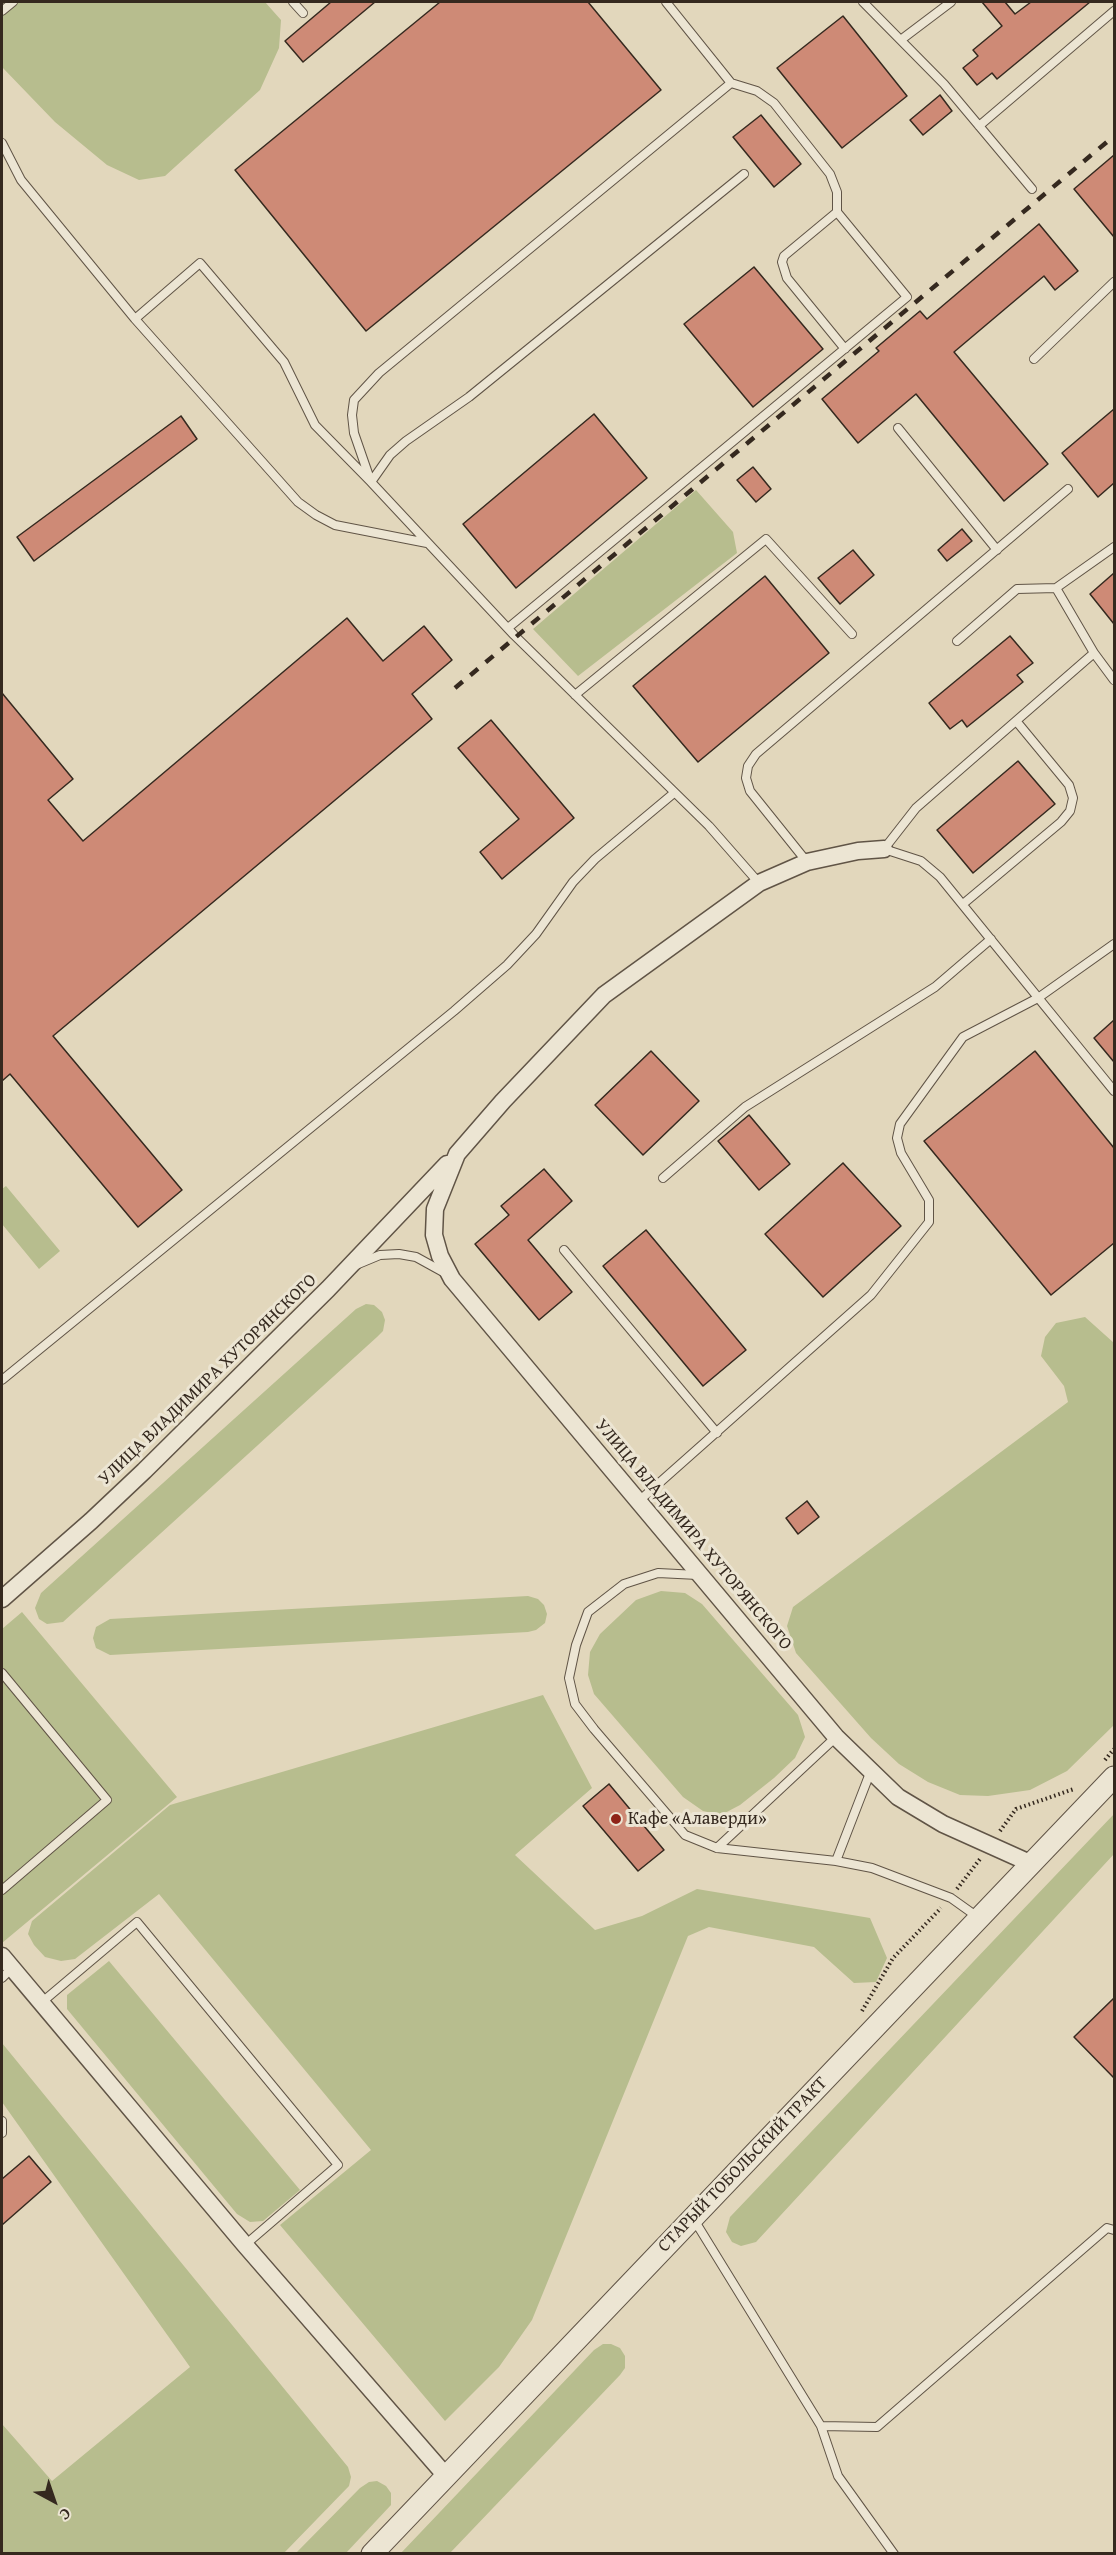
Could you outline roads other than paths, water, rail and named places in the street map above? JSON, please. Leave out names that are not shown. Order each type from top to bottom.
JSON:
[{"type":"street","name":"УЛИЦА ВЛАДИМИРА ХУТОРЯНСКОГО","points":[[2,1599],[91,1521],[350,1267],[604,995],[759,883],[807,862],[858,851],[884,849]]},
{"type":"street","name":"УЛИЦА ВЛАДИМИРА ХУТОРЯНСКОГО","points":[[457,1154],[435,1209],[434,1235],[440,1256],[452,1279],[640,1500],[836,1737],[870,1773],[898,1797],[923,1813],[1032,1863]]},
{"type":"street","name":"СТАРЫЙ ТОБОЛЬСКИЙ ТРАКТ","points":[[372,2553],[1032,1863],[1107,1771]]},
{"type":"street","points":[[5,1967],[41,2003],[245,2245],[446,2476]]},
{"type":"lane","points":[[2,11],[13,2]]},
{"type":"lane","points":[[293,2],[303,14]]},
{"type":"lane","points":[[508,628],[907,297],[837,212],[837,192],[830,174],[774,103],[758,91],[731,83],[666,2]]},
{"type":"lane","points":[[863,2],[902,39],[1032,189]]},
{"type":"lane","points":[[902,39],[951,2]]},
{"type":"lane","points":[[979,126],[1114,11]]},
{"type":"lane","points":[[371,482],[354,433],[352,415],[354,400],[364,388],[379,373],[731,83]]},
{"type":"lane","points":[[2,143],[21,180],[135,319],[298,502],[316,516],[335,525],[428,543]]},
{"type":"lane","points":[[371,482],[390,455],[406,441],[469,397],[744,174]]},
{"type":"lane","points":[[837,212],[784,256],[782,262],[787,278],[845,349]]},
{"type":"lane","points":[[135,319],[200,262],[284,362],[315,425],[508,628],[709,826],[759,883]]},
{"type":"lane","points":[[1034,359],[1114,282]]},
{"type":"lane","points":[[898,428],[997,550]]},
{"type":"lane","points":[[807,862],[750,790],[746,778],[748,766],[756,754],[1068,489]]},
{"type":"lane","points":[[575,695],[766,539],[852,634]]},
{"type":"lane","points":[[957,641],[1017,589],[1056,588],[1114,547]]},
{"type":"lane","points":[[1056,588],[1094,653],[1114,680]]},
{"type":"lane","points":[[1094,653],[916,808],[884,849],[921,861],[963,904],[1114,1091]]},
{"type":"lane","points":[[963,904],[1061,822],[1070,811],[1073,798],[1069,785],[1017,722]]},
{"type":"lane","points":[[2,1380],[463,1003],[536,934],[573,882],[595,859],[674,793]]},
{"type":"lane","points":[[663,1178],[745,1107],[935,987],[991,939]]},
{"type":"lane","points":[[640,1500],[871,1295],[929,1222],[929,1200],[901,1153],[897,1138],[900,1124],[963,1037],[1038,998],[1114,944]]},
{"type":"lane","points":[[564,1250],[717,1433]]},
{"type":"lane","points":[[350,1267],[380,1255],[399,1254],[434,1265],[452,1279]]},
{"type":"lane","points":[[702,1575],[658,1573],[624,1584],[588,1611],[576,1645],[569,1678],[576,1704],[685,1835],[717,1848],[836,1861],[872,1868],[951,1898],[979,1918]]},
{"type":"lane","points":[[2,1673],[107,1800],[2,1890]]},
{"type":"lane","points":[[717,1848],[836,1737]]},
{"type":"lane","points":[[836,1861],[870,1773]]},
{"type":"lane","points":[[41,2003],[137,1922],[338,2165],[245,2245]]},
{"type":"lane","points":[[2,2122],[2,2133]]},
{"type":"lane","points":[[693,2218],[820,2426],[838,2476],[894,2553]]},
{"type":"lane","points":[[820,2426],[876,2427],[1107,2228],[1114,2230]]},
{"type":"railway","points":[[455,688],[1114,136]]},
{"type":"place","name":"Кафе «Алаверди»","points":[[616,1819]]}]
